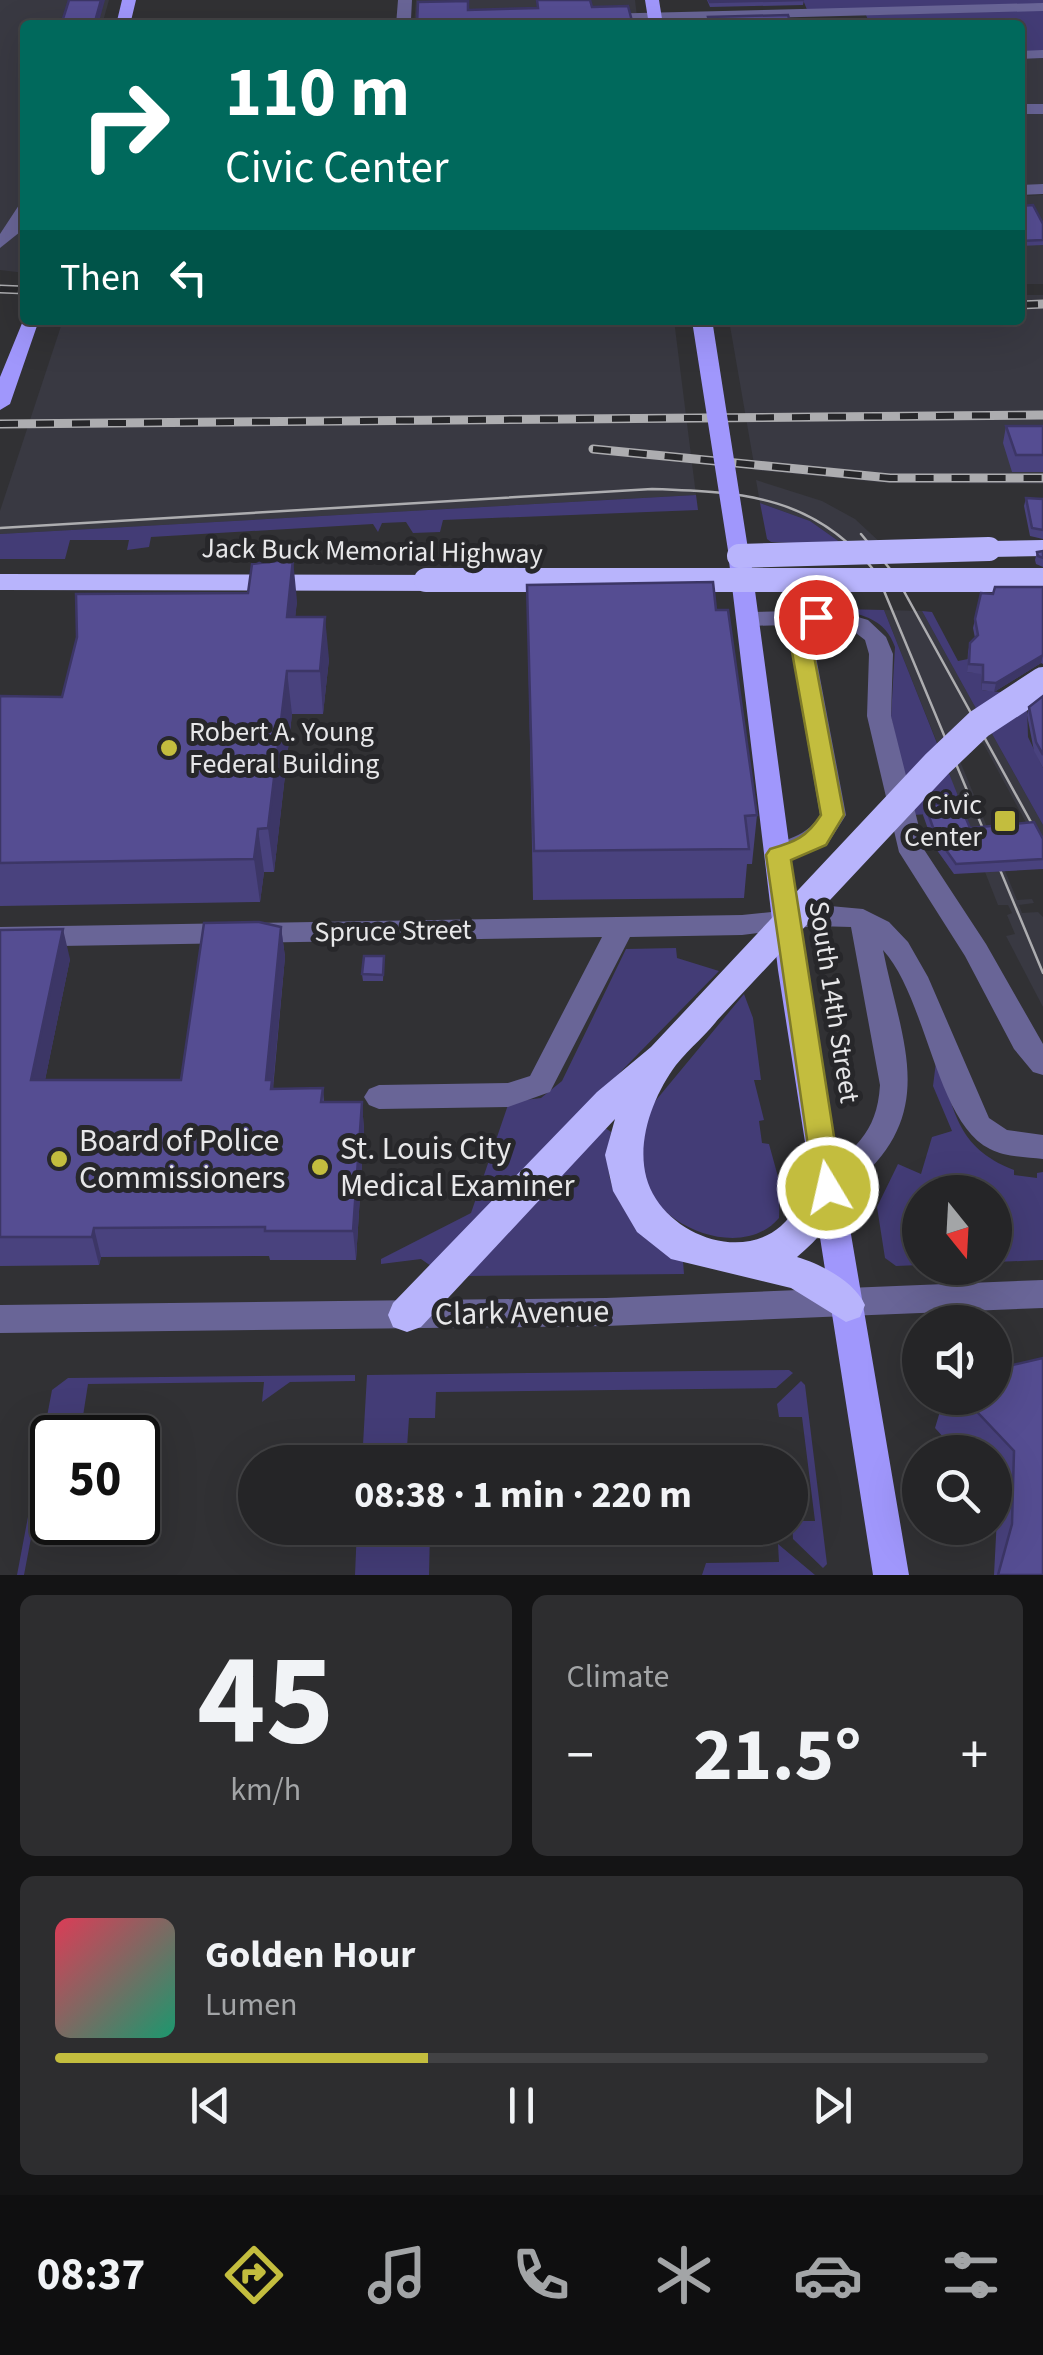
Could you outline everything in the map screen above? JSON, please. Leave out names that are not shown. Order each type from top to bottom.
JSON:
[{"type":"highway","points":[[740,563],[1043,548]]},
{"type":"highway","name":"Jack Buck Memorial Highway","points":[[1,584],[112,580],[1043,580]]},
{"type":"highway","name":"Jack Buck Memorial Highway","points":[[1,584],[463,583],[1043,598]]},
{"type":"highway","points":[[406,1315],[609,1102],[663,1057],[936,764],[997,710],[1043,682]]},
{"type":"highway","points":[[663,1057],[626,1134],[623,1155],[631,1191],[663,1234],[695,1252],[801,1274],[846,1304]]},
{"type":"highway","points":[[732,1260],[756,1258],[794,1238],[828,1190]]},
{"type":"main road","points":[[0,404],[28,325]]},
{"type":"main road","name":"South 14th Street","points":[[703,325],[748,619],[786,920],[891,1575]]},
{"type":"street","points":[[684,20],[1043,7]]},
{"type":"street","points":[[575,19],[616,20]]},
{"type":"street","points":[[0,243],[20,220]]},
{"type":"street","points":[[778,855],[818,839],[833,815],[796,618]]},
{"type":"street","points":[[748,619],[847,620],[869,630],[879,644],[879,716],[912,852],[976,952],[1024,1041],[1043,1064]]},
{"type":"street","points":[[828,1190],[883,1138],[894,1107],[895,1084],[863,919]]},
{"type":"street","points":[[786,920],[863,919],[886,932],[902,952],[979,1126],[1002,1141],[1043,1147]]},
{"type":"street","name":"Spruce Street","points":[[0,937],[742,925],[786,920]]},
{"type":"street","points":[[378,1097],[508,1095],[540,1084],[621,927]]},
{"type":"street","name":"Clark Avenue","points":[[0,1319],[406,1315],[846,1304],[1043,1294]]},
{"type":"shaded area","points":[[0,0],[109,0],[103,20],[20,20],[20,272],[0,270]]},
{"type":"shaded area","points":[[416,0],[635,0],[637,20],[414,20]]},
{"type":"shaded area","points":[[803,0],[1043,0],[1043,6],[808,12]]},
{"type":"shaded area","points":[[1043,10],[1043,51],[1025,51],[1025,20],[868,20],[866,15]]},
{"type":"shaded area","points":[[1043,58],[1043,105],[1025,106],[1025,59]]},
{"type":"shaded area","points":[[1043,112],[1043,185],[1025,185],[1025,113]]},
{"type":"shaded area","points":[[1043,195],[1043,284],[1025,284],[1025,196]]},
{"type":"shaded area","points":[[1025,295],[1043,295],[1043,484],[888,483],[755,470],[730,325],[1025,325]]},
{"type":"shaded area","points":[[61,325],[675,325],[696,495],[0,534],[0,511]]},
{"type":"shaded area","points":[[756,480],[822,501],[855,519],[883,545],[844,545],[810,521],[760,503]]},
{"type":"shaded area","points":[[696,495],[698,510],[443,520],[440,532],[413,533],[406,522],[382,523],[378,532],[373,524],[151,537],[149,547],[127,550],[129,540],[70,540],[65,559],[0,559],[0,534]]},
{"type":"shaded area","points":[[760,503],[810,521],[844,545],[771,542],[767,539]]},
{"type":"shaded area","points":[[839,609],[884,610],[958,796],[942,800],[946,813],[913,815],[891,717],[895,647],[891,638],[873,620]]},
{"type":"shaded area","points":[[884,610],[922,611],[979,714],[940,750]]},
{"type":"shaded area","points":[[922,611],[932,612],[958,661],[968,659],[967,672],[981,673],[982,690],[1007,693],[979,714]]},
{"type":"shaded area","points":[[1027,705],[1028,737],[1043,768],[1043,825],[991,732]]},
{"type":"shaded area","points":[[991,732],[1043,825],[1043,854],[983,743],[979,743]]},
{"type":"shaded area","points":[[960,761],[1017,900],[1032,899],[1034,903],[1019,905],[1022,913],[1038,912],[1043,917],[1043,1007],[1006,936],[1015,934],[1007,915],[1012,913],[1008,905],[998,905],[956,798],[949,773]]},
{"type":"shaded area","points":[[676,948],[677,958],[719,971],[431,1266],[421,1259],[381,1264],[381,1259],[471,1213],[509,1102],[541,1098],[562,1081],[626,949]]},
{"type":"shaded area","points":[[744,994],[753,1018],[761,1080],[754,1080],[764,1120],[759,1121],[762,1143],[769,1144],[780,1184],[779,1218],[763,1231],[744,1237],[722,1237],[680,1223],[663,1209],[642,1173],[641,1147],[652,1105]]},
{"type":"shaded area","points":[[937,1054],[953,1109],[968,1138],[994,1161],[1014,1170],[1014,1175],[1037,1178],[1037,1173],[1043,1172],[1043,1260],[1012,1261],[1012,1175],[902,1175],[902,1266],[885,1258],[877,1207],[898,1164],[921,1174],[932,1137],[952,1131],[933,1086]]},
{"type":"shaded area","points":[[604,1127],[611,1132],[609,1176],[615,1193],[636,1222],[683,1261],[684,1274],[466,1276]]},
{"type":"shaded area","points":[[789,1370],[793,1373],[776,1388],[436,1392],[435,1418],[409,1418],[407,1445],[363,1445],[367,1375]]},
{"type":"shaded area","points":[[355,1375],[355,1381],[290,1382],[262,1402],[264,1382],[88,1384],[83,1415],[47,1415],[52,1390],[68,1378]]},
{"type":"shaded area","points":[[801,1381],[805,1385],[827,1564],[823,1568],[799,1545],[808,1545],[808,1521],[815,1521],[802,1417],[779,1417],[777,1404]]},
{"type":"shaded area","points":[[30,1506],[30,1543],[24,1575],[17,1575]]},
{"type":"shaded area","points":[[356,1545],[430,1545],[429,1575],[355,1575]]},
{"type":"shaded area","points":[[778,1545],[815,1575],[702,1575],[706,1563],[779,1562]]},
{"type":"building","points":[[69,0],[101,0],[95,20],[63,20]]},
{"type":"building","points":[[537,0],[590,0],[592,7],[628,6],[632,20],[417,20],[418,2],[468,1],[468,10],[538,8]]},
{"type":"building","points":[[709,0],[804,0],[710,2]]},
{"type":"building","points":[[788,15],[790,20],[709,20],[708,17]]},
{"type":"building","points":[[1033,205],[1043,224],[1043,240],[1025,241],[1025,206]]},
{"type":"building","points":[[1006,426],[1043,426],[1043,455],[1016,455]]},
{"type":"building","points":[[1026,498],[1043,499],[1043,530],[1032,528]]},
{"type":"building","name":"Robert A. Young Federal Building","points":[[293,559],[287,617],[325,617],[320,671],[287,671],[268,828],[258,829],[254,859],[0,863],[0,696],[62,697],[77,637],[76,594],[248,593],[252,564]]},
{"type":"building","points":[[713,582],[716,610],[728,610],[757,815],[745,816],[749,849],[534,851],[527,585]]},
{"type":"building","points":[[995,587],[1043,587],[1043,655],[996,683],[983,682],[983,665],[969,664],[970,643],[978,635],[975,619],[981,593],[993,594]]},
{"type":"building","points":[[1043,696],[1043,755],[1036,742],[1029,707]]},
{"type":"building","points":[[959,802],[970,828],[1034,822],[1043,839],[1043,859],[956,864],[936,836],[925,805]]},
{"type":"building","points":[[259,922],[281,927],[266,1080],[272,1080],[271,1089],[323,1088],[321,1102],[362,1102],[353,1231],[94,1228],[92,1237],[0,1237],[0,930],[63,929],[31,1080],[181,1080],[204,923]]},
{"type":"building","points":[[364,956],[384,956],[383,975],[362,974]]},
{"type":"building","points":[[1043,1358],[1043,1575],[998,1575],[1006,1545],[1012,1545],[1014,1451],[1012,1435],[999,1435],[980,1415],[1012,1415],[1012,1365]]},
{"type":"tram line","points":[[0,528],[652,489],[748,497],[804,514],[854,548],[877,574],[1043,973]]},
{"type":"tram line","points":[[861,534],[895,575],[1043,844]]},
{"type":"railway","points":[[0,289],[20,290]]},
{"type":"railway","points":[[1025,305],[1043,304]]},
{"type":"railway","points":[[0,424],[1043,415]]},
{"type":"railway","points":[[593,449],[890,478],[1043,478]]},
{"type":"place","name":"Robert A. Young Federal Building","points":[[169,748]]},
{"type":"place","name":"Civic Center","points":[[1005,821]]},
{"type":"place","name":"Board of Police Commissioners","points":[[59,1159]]},
{"type":"place","name":"St. Louis City Medical Examiner","points":[[320,1167]]},
{"type":"route","points":[[816,617],[796,618],[833,815],[818,839],[778,855],[792,970],[828,1188]]}]
